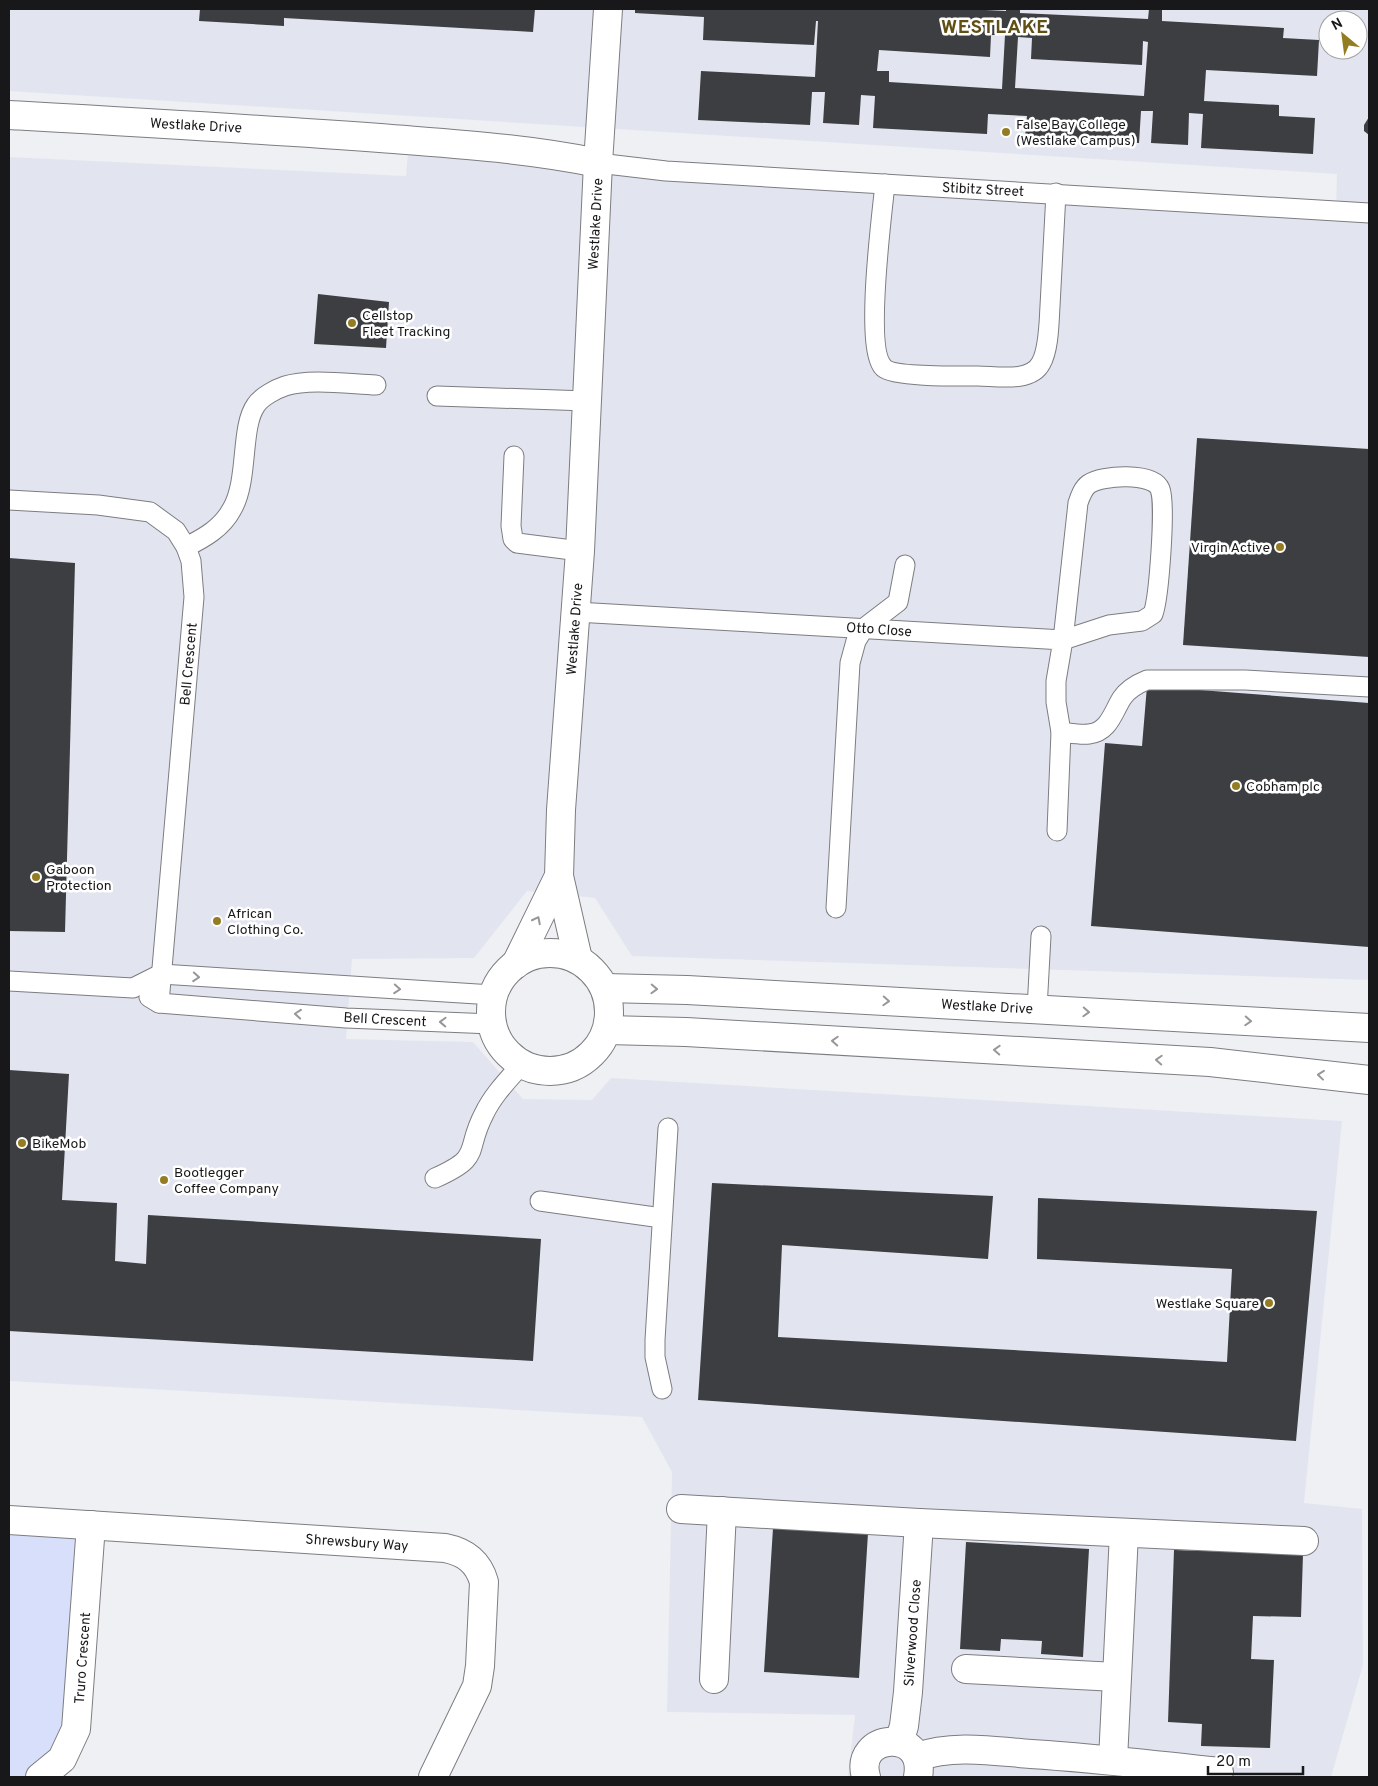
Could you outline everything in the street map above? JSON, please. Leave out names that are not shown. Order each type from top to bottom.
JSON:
[{"type":"street","points":[[598,163],[608,9]]},
{"type":"street","name":"Westlake Drive","points":[[9,115],[259,129],[408,140],[548,153],[598,163],[580,551],[561,810],[559,876],[578,959]]},
{"type":"street","name":"Westlake Drive","points":[[516,964],[559,876]]},
{"type":"street","points":[[546,953],[562,954],[578,959],[596,973],[605,988],[609,1006],[607,1030],[592,1054],[574,1066],[558,1071],[547,1071],[522,1064],[500,1045],[492,1024],[493,995],[503,975],[516,964],[530,956],[546,953]]},
{"type":"street","name":"Westlake Drive","points":[[605,988],[687,990],[1369,1028]]},
{"type":"street","points":[[607,1030],[686,1032],[1210,1062],[1369,1080]]},
{"type":"street","points":[[682,1509],[919,1524],[1304,1541]]},
{"type":"street","points":[[714,1680],[722,1511]]},
{"type":"street","name":"Shrewsbury Way","points":[[9,1520],[445,1548],[468,1556],[480,1571],[484,1582],[480,1666],[477,1686],[439,1775]]},
{"type":"street","name":"Silverwood Close","points":[[911,1759],[904,1726],[919,1524]]},
{"type":"street","name":"Truro Crescent","points":[[40,1777],[62,1759],[76,1729],[91,1525]]},
{"type":"street","points":[[1113,1760],[1124,1533]]},
{"type":"street","points":[[966,1669],[1116,1677]]},
{"type":"street","points":[[866,1777],[865,1764],[870,1751],[888,1741],[911,1759],[944,1751],[974,1750],[1113,1760],[1219,1772]]},
{"type":"lane","name":"Stibitz Street","points":[[598,163],[666,171],[1369,213]]},
{"type":"lane","points":[[884,184],[874,301],[875,345],[878,359],[883,367],[890,371],[936,376],[1016,376],[1032,371],[1041,363],[1048,334],[1056,193]]},
{"type":"lane","points":[[186,547],[207,536],[222,524],[232,509],[240,491],[250,419],[256,404],[284,386],[300,383],[376,385]]},
{"type":"lane","points":[[437,396],[587,401]]},
{"type":"lane","points":[[514,456],[511,526],[513,539],[517,543],[580,551]]},
{"type":"lane","name":"Otto Close","points":[[576,612],[1063,640],[1109,625],[1148,618],[1153,614],[1157,604],[1162,527],[1160,487],[1149,479],[1136,477],[1104,479],[1090,483],[1083,491],[1078,503],[1063,640]]},
{"type":"lane","name":"Bell Crescent","points":[[9,500],[98,505],[150,512],[176,531],[186,547],[191,561],[194,597],[159,1003]]},
{"type":"lane","points":[[836,908],[850,663],[856,641],[864,628],[898,602],[905,565]]},
{"type":"lane","points":[[1058,831],[1062,732],[1056,702],[1056,681],[1063,640]]},
{"type":"lane","points":[[1062,732],[1089,734],[1102,729],[1108,725],[1126,693],[1136,684],[1147,680],[1245,680],[1369,687]]},
{"type":"lane","points":[[1037,1009],[1041,936]]},
{"type":"lane","name":"Bell Crescent","points":[[133,988],[162,974],[493,995]]},
{"type":"lane","name":"Bell Crescent","points":[[9,982],[133,988],[159,1003],[346,1018],[492,1024]]},
{"type":"lane","points":[[435,1178],[456,1168],[470,1157],[483,1116],[492,1100],[522,1064]]},
{"type":"lane","points":[[662,1389],[655,1357],[654,1340],[668,1128]]},
{"type":"lane","points":[[540,1201],[662,1218]]},
{"type":"shaded area","points":[[9,9],[1369,9],[1369,980],[632,956],[595,898],[527,891],[474,958],[352,959],[346,1039],[473,1042],[523,1099],[592,1100],[611,1078],[1342,1121],[1304,1503],[1362,1509],[1363,1665],[1331,1777],[848,1777],[855,1715],[667,1712],[672,1472],[642,1417],[9,1381],[9,157],[406,176],[409,141],[598,163],[1336,211],[1337,174],[9,91]]},
{"type":"shaded area","points":[[9,1520],[91,1525],[79,1696],[40,1777],[9,1777]]},
{"type":"building","points":[[200,9],[535,9],[533,32],[284,18],[284,26],[199,21]]},
{"type":"building","points":[[635,9],[965,9],[1006,11],[1006,9],[1020,9],[1020,13],[1148,19],[1149,9],[1162,9],[1162,21],[1284,28],[1283,38],[1318,40],[1317,76],[1206,70],[1204,101],[1279,105],[1279,116],[1315,118],[1313,154],[1201,148],[1203,114],[1189,113],[1188,145],[1151,143],[1153,111],[1141,111],[1139,143],[1025,137],[1027,116],[988,114],[987,134],[873,128],[875,96],[861,95],[859,125],[823,123],[825,92],[812,92],[810,125],[698,120],[701,71],[815,77],[818,21],[816,21],[814,45],[703,40],[704,17],[635,13]],"holes":[[[991,35],[1005,35],[1002,89],[889,82],[889,71],[877,71],[879,50],[990,57]],[[1018,37],[1032,38],[1031,59],[1142,65],[1143,41],[1148,42],[1144,96],[1015,88]]]},
{"type":"building","points":[[1369,117],[1369,135],[1364,131],[1364,125]]},
{"type":"building","name":"Cellstop Fleet Tracking","points":[[318,294],[389,302],[386,348],[314,344]]},
{"type":"building","name":"Virgin Active","points":[[1197,438],[1369,449],[1369,657],[1183,645]]},
{"type":"building","points":[[9,558],[75,563],[65,932],[9,931]]},
{"type":"building","name":"Cobham plc","points":[[1147,686],[1369,703],[1369,947],[1091,926],[1105,743],[1142,746]]},
{"type":"building","points":[[9,1070],[69,1074],[62,1200],[117,1203],[115,1261],[146,1264],[148,1215],[541,1239],[533,1361],[9,1331]]},
{"type":"building","name":"Westlake Square","points":[[712,1183],[993,1196],[988,1259],[782,1245],[778,1337],[1227,1362],[1232,1269],[1037,1259],[1038,1198],[1317,1211],[1296,1441],[698,1400]]},
{"type":"building","points":[[773,1528],[868,1533],[859,1678],[764,1672]]},
{"type":"building","points":[[966,1542],[1089,1549],[1083,1657],[1041,1654],[1042,1641],[1001,1639],[1000,1651],[960,1649]]},
{"type":"building","points":[[1174,1550],[1303,1554],[1301,1617],[1253,1616],[1251,1659],[1274,1660],[1270,1748],[1201,1746],[1202,1724],[1168,1722]]},
{"type":"place","name":"False Bay College (Westlake Campus)","points":[[1006,132]]},
{"type":"place","name":"Cellstop Fleet Tracking","points":[[352,323]]},
{"type":"place","name":"Virgin Active","points":[[1280,547]]},
{"type":"place","name":"Cobham plc","points":[[1236,786]]},
{"type":"place","name":"Gaboon Protection","points":[[36,877]]},
{"type":"place","name":"African Clothing Co.","points":[[217,921]]},
{"type":"place","name":"BikeMob","points":[[22,1143]]},
{"type":"place","name":"Bootlegger Coffee Company","points":[[164,1180]]},
{"type":"place","name":"Westlake Square","points":[[1269,1303]]},
{"type":"district","name":"WESTLAKE","points":[[995,26]]}]
